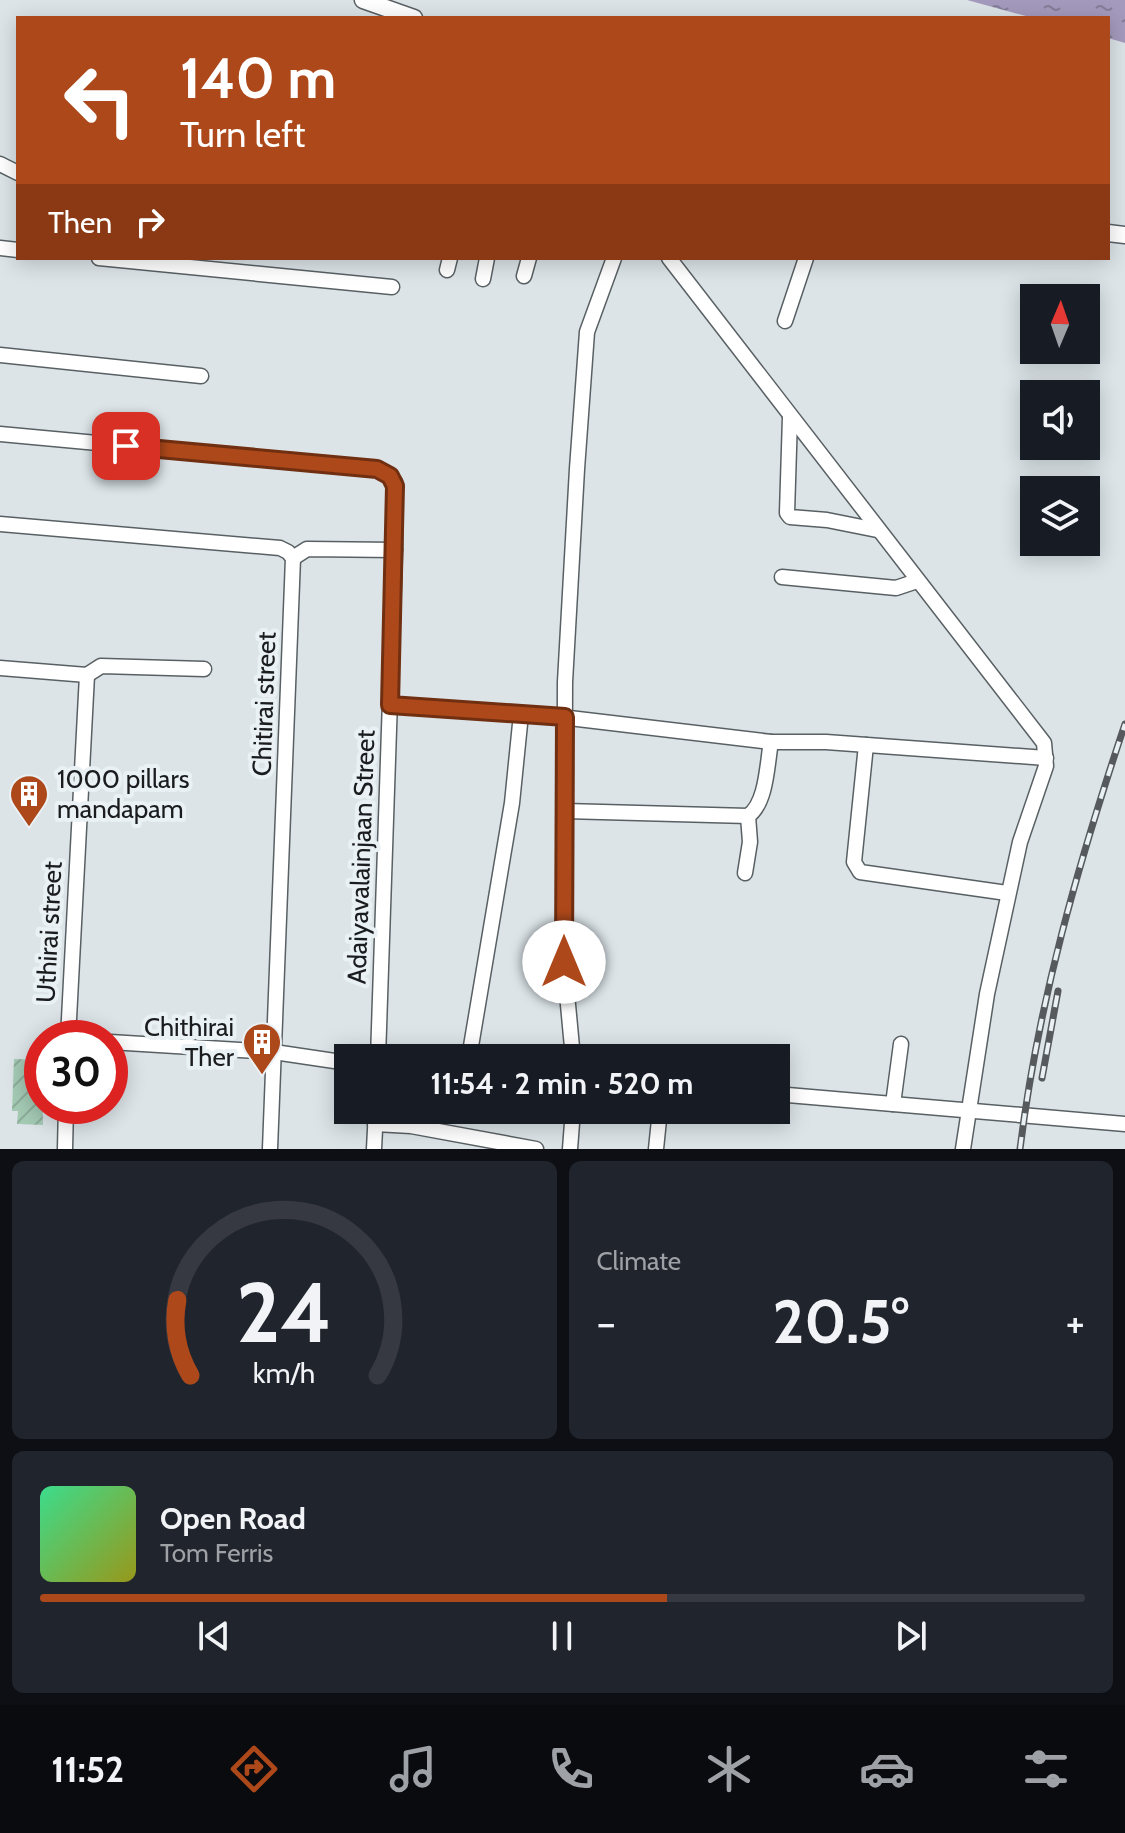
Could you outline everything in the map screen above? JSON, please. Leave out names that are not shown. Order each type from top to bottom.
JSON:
[{"type":"main road","points":[[363,0],[408,16]]},
{"type":"street","points":[[119,260],[392,287]]},
{"type":"street","points":[[483,279],[487,260]]},
{"type":"street","points":[[524,276],[528,260]]},
{"type":"street","points":[[572,1044],[564,962],[565,717],[577,469],[587,332],[613,260]]},
{"type":"street","points":[[671,260],[1044,743],[1046,766],[1020,842],[1007,893],[987,994],[963,1149]]},
{"type":"street","points":[[785,321],[801,260]]},
{"type":"street","points":[[0,355],[201,376]]},
{"type":"street","points":[[790,417],[787,513],[790,517],[827,520],[877,530]]},
{"type":"street","name":"Adaiyavalainjaan Street","points":[[0,434],[380,470],[390,476],[395,484],[378,1044]]},
{"type":"street","points":[[0,524],[280,548],[293,558],[307,549],[395,550]]},
{"type":"street","name":"Chitirai street","points":[[270,1149],[293,558]]},
{"type":"street","points":[[782,577],[896,588],[917,581]]},
{"type":"street","points":[[0,668],[87,675],[101,666],[204,669]]},
{"type":"street","name":"Uthirai street","points":[[69,1020],[87,675]]},
{"type":"street","points":[[390,705],[565,717],[771,742],[866,745],[1046,758]]},
{"type":"street","points":[[471,1044],[512,803],[521,714]]},
{"type":"street","points":[[565,811],[748,816],[760,801],[771,742]]},
{"type":"street","points":[[866,745],[854,862],[860,872],[1007,893]]},
{"type":"street","points":[[745,873],[750,842],[748,816]]},
{"type":"street","points":[[128,1043],[274,1052],[334,1061]]},
{"type":"street","points":[[893,1104],[901,1044]]},
{"type":"street","points":[[790,1095],[1125,1124]]},
{"type":"street","points":[[65,1149],[66,1124]]},
{"type":"street","points":[[374,1149],[375,1124]]},
{"type":"street","points":[[403,1124],[536,1149]]},
{"type":"street","points":[[570,1149],[572,1124]]},
{"type":"street","points":[[656,1149],[659,1124]]},
{"type":"green space","points":[[14,1059],[24,1059],[24,1124],[43,1125],[17,1124],[18,1111],[12,1111]]},
{"type":"water","points":[[967,0],[1125,0],[1125,43],[1110,39],[1110,16],[1026,16]]},
{"type":"railway","points":[[1020,1149],[1037,1041],[1062,934],[1125,724]]},
{"type":"railway","points":[[1042,1078],[1058,991]]},
{"type":"place","name":"1000 pillars mandapam","points":[[29,828]]},
{"type":"place","name":"Chithirai Ther","points":[[262,1076]]},
{"type":"route","points":[[126,446],[377,469],[393,479],[395,550],[390,705],[565,717],[564,962]]}]
